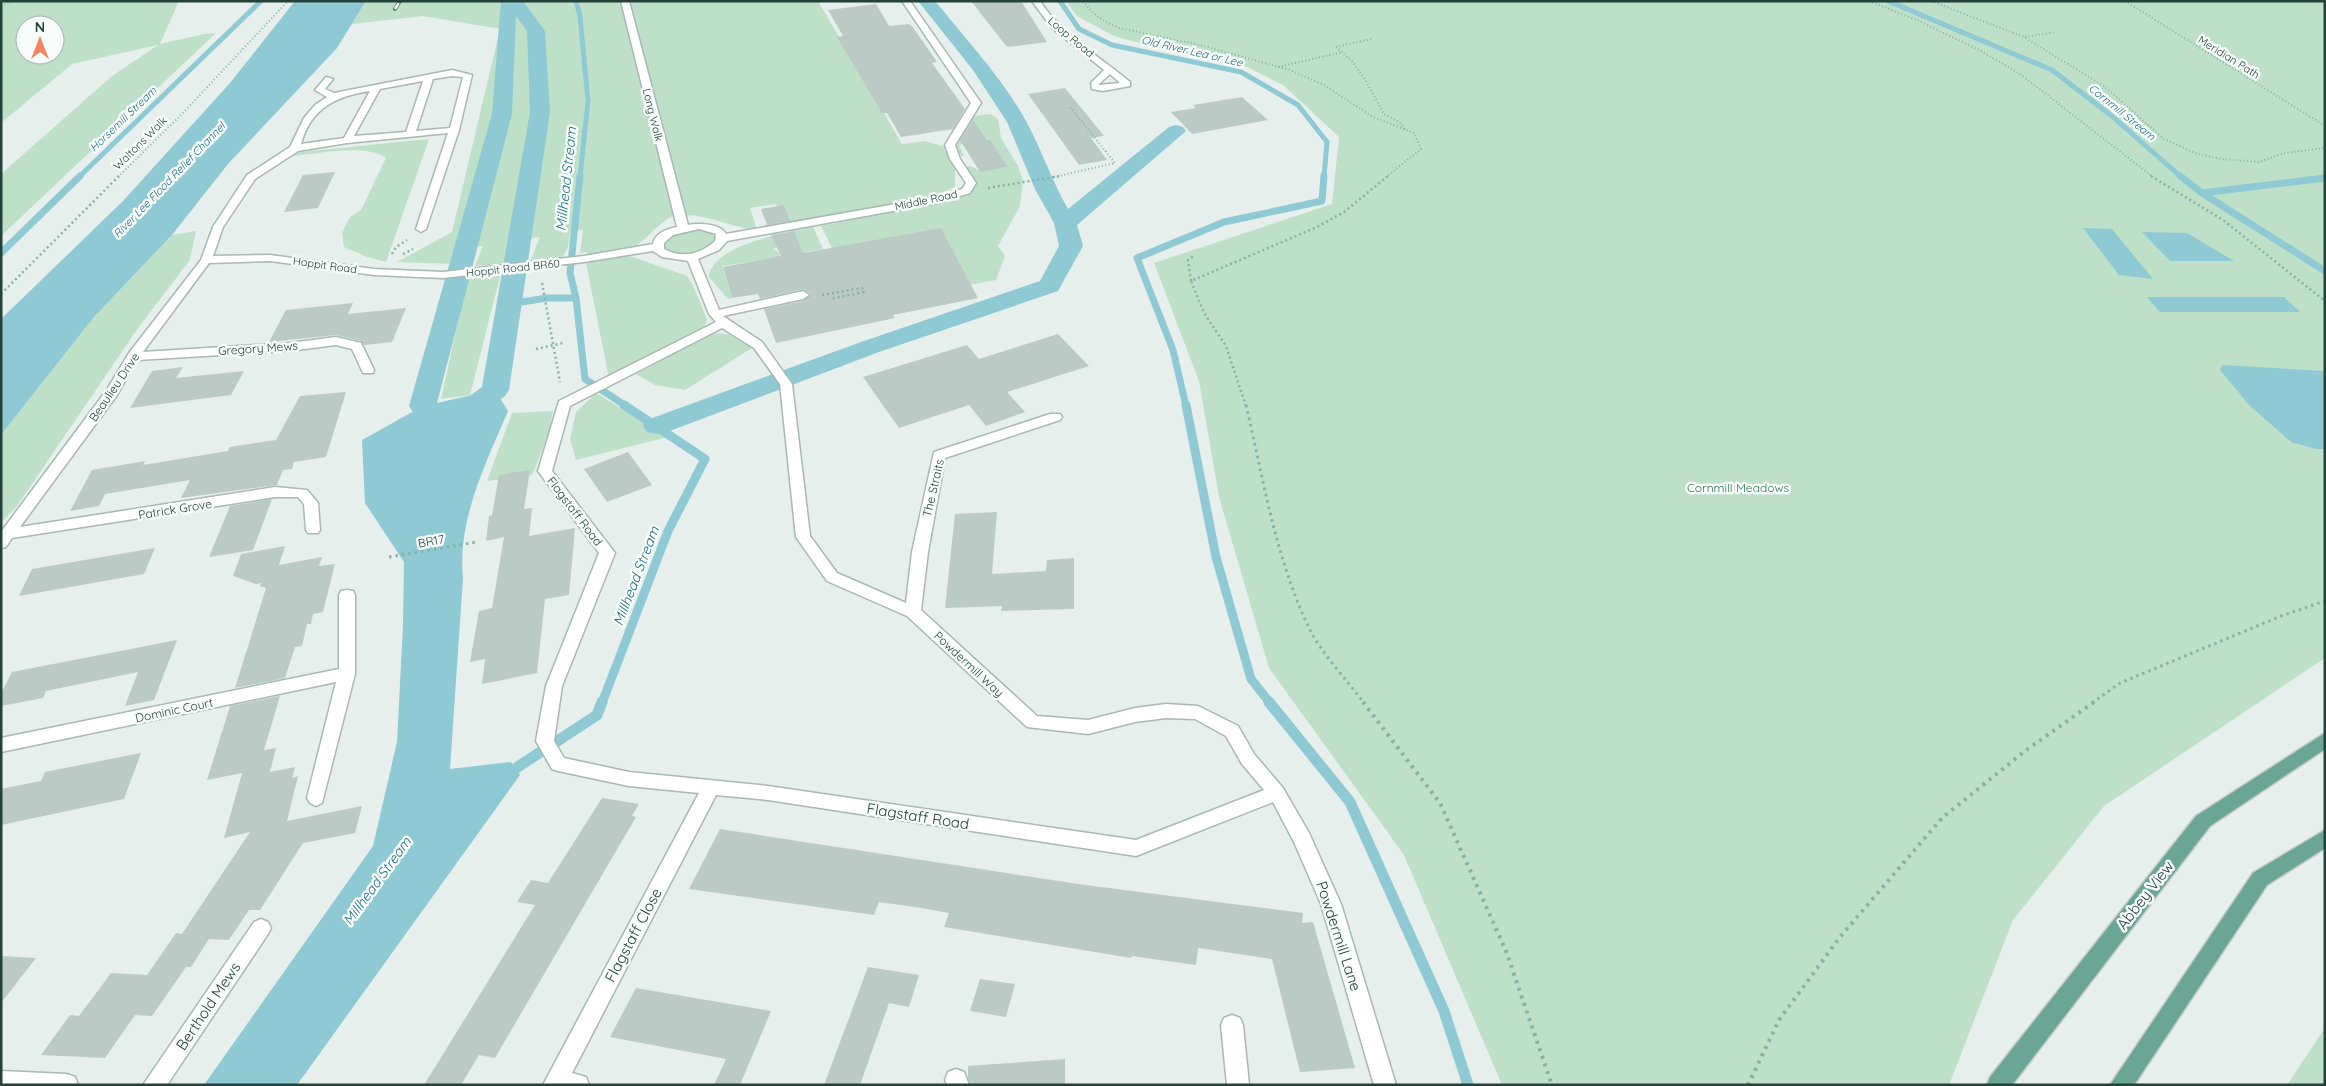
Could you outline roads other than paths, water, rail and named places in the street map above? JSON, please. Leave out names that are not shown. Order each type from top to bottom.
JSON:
[{"type":"main road","name":"Abbey View","points":[[1998,1085],[2203,821],[2325,740]]},
{"type":"main road","points":[[2121,1085],[2260,879],[2325,838]]},
{"type":"street","name":"Long Walk","points":[[625,1],[683,228]]},
{"type":"street","name":"Middle Road","points":[[723,238],[937,200],[966,191],[971,183],[955,159],[950,145],[976,103],[906,1]]},
{"type":"street","name":"Loop Road","points":[[1036,1],[1052,25],[1110,69]]},
{"type":"street","points":[[421,229],[454,130],[468,76],[452,73],[376,87],[335,97],[321,106],[312,116],[300,134],[295,148],[347,140],[454,130]]},
{"type":"street","points":[[410,134],[429,77]]},
{"type":"street","points":[[329,79],[320,90],[335,97]]},
{"type":"street","points":[[347,140],[376,87]]},
{"type":"street","name":"Beaulieu Drive","points":[[5,538],[112,392],[132,356],[206,260],[218,226],[251,177],[295,148]]},
{"type":"street","points":[[708,227],[716,230],[723,238],[710,251],[692,257],[671,257],[658,251],[657,247],[662,237],[683,228],[708,227]]},
{"type":"street","name":"Hoppit Road BR60","points":[[443,275],[584,260],[657,247]]},
{"type":"street","points":[[692,257],[719,318],[803,295]]},
{"type":"street","name":"Hoppit Road","points":[[206,260],[270,258],[374,272],[443,275]]},
{"type":"street","name":"Powdermill Way","points":[[719,318],[758,345],[782,379],[803,537],[832,577],[913,612],[1002,696],[1033,722],[1088,727],[1135,715],[1166,711],[1198,713],[1232,732],[1248,760],[1277,793]]},
{"type":"street","name":"Flagstaff Road","points":[[719,318],[569,401],[545,471],[607,553],[554,686],[545,741],[556,756],[558,764],[630,779],[768,793],[1136,848],[1277,793]]},
{"type":"street","name":"Gregory Mews","points":[[132,356],[289,346],[336,341],[357,346],[368,370]]},
{"type":"street","name":"The Straits","points":[[913,612],[920,552],[939,454],[1054,417]]},
{"type":"street","name":"Patrick Grove","points":[[5,538],[275,492],[302,494],[311,504],[312,530]]},
{"type":"street","points":[[316,798],[347,674],[347,594]]},
{"type":"street","name":"Dominic Court","points":[[1,746],[347,674]]},
{"type":"street","name":"Flagstaff Close","points":[[578,1085],[555,1083],[711,788]]},
{"type":"street","name":"Powdermill Lane","points":[[1277,793],[1302,839],[1331,904],[1385,1085]]},
{"type":"street","name":"Berthold Mews","points":[[154,1085],[261,928]]},
{"type":"street","points":[[1232,1025],[1238,1085]]},
{"type":"street","points":[[1,1082],[67,1085]]},
{"type":"water","name":"River Lee Flood Relief Channel","points":[[295,1],[366,1],[337,48],[228,164],[172,235],[94,317],[1,435],[1,319],[123,201],[230,83]]},
{"type":"water","points":[[2083,228],[2112,229],[2153,279],[2119,275]]},
{"type":"water","points":[[2142,232],[2187,233],[2234,261],[2170,261]]},
{"type":"water","points":[[2147,297],[2284,297],[2300,312],[2160,312]]},
{"type":"water","points":[[2223,365],[2325,371],[2325,449],[2316,449],[2291,442],[2250,406],[2220,370]]},
{"type":"water","points":[[495,390],[508,411],[475,492],[464,535],[462,556],[463,578],[450,769],[511,762],[520,775],[297,1085],[204,1085],[373,846],[397,742],[404,562],[365,503],[362,440],[423,406]]},
{"type":"waterway","name":"Horsemill Stream","points":[[79,177],[261,1]]},
{"type":"waterway","points":[[448,433],[449,424],[423,406],[502,114],[509,1]]},
{"type":"waterway","points":[[460,416],[495,390],[540,112],[536,31],[514,1]]},
{"type":"waterway","name":"Millhead Stream","points":[[576,1],[580,16],[588,101],[580,177]]},
{"type":"waterway","points":[[926,1],[980,67],[1017,122],[1046,189],[1065,223]]},
{"type":"waterway","name":"Old River Lea or Lee","points":[[1060,1],[1079,29],[1112,45],[1241,72],[1298,105],[1327,142],[1324,177]]},
{"type":"waterway","name":"Cornmill Stream","points":[[1888,1],[2052,70],[2113,117],[2181,177]]},
{"type":"waterway","points":[[1065,223],[1176,131]]},
{"type":"waterway","name":"Horsemill Stream","points":[[1,253],[80,176]]},
{"type":"waterway","name":"Millhead Stream","points":[[576,298],[570,273],[580,176]]},
{"type":"waterway","name":"Old River Lea or Lee","points":[[1186,406],[1173,350],[1137,258],[1224,222],[1322,201],[1324,176]]},
{"type":"waterway","name":"Cornmill Stream","points":[[2180,176],[2202,193]]},
{"type":"waterway","points":[[2202,193],[2325,178]]},
{"type":"waterway","name":"Cornmill Stream","points":[[2202,193],[2325,271]]},
{"type":"waterway","points":[[657,426],[870,347],[1049,286],[1071,246],[1065,223]]},
{"type":"waterway","points":[[509,304],[547,298],[576,298]]},
{"type":"waterway","name":"Millhead Stream","points":[[576,298],[585,379],[626,406]]},
{"type":"waterway","name":"Millhead Stream","points":[[602,703],[668,531],[705,459],[624,405]]},
{"type":"waterway","points":[[1186,405],[1216,557],[1251,679],[1270,703]]},
{"type":"waterway","name":"Millhead Stream","points":[[507,774],[597,715],[602,702]]},
{"type":"waterway","points":[[1269,702],[1350,802],[1444,1011],[1468,1085]]},
{"type":"railway","points":[[395,9],[400,1]]},
{"type":"park label","name":"Cornmill Meadows","points":[[1738,487]]}]
